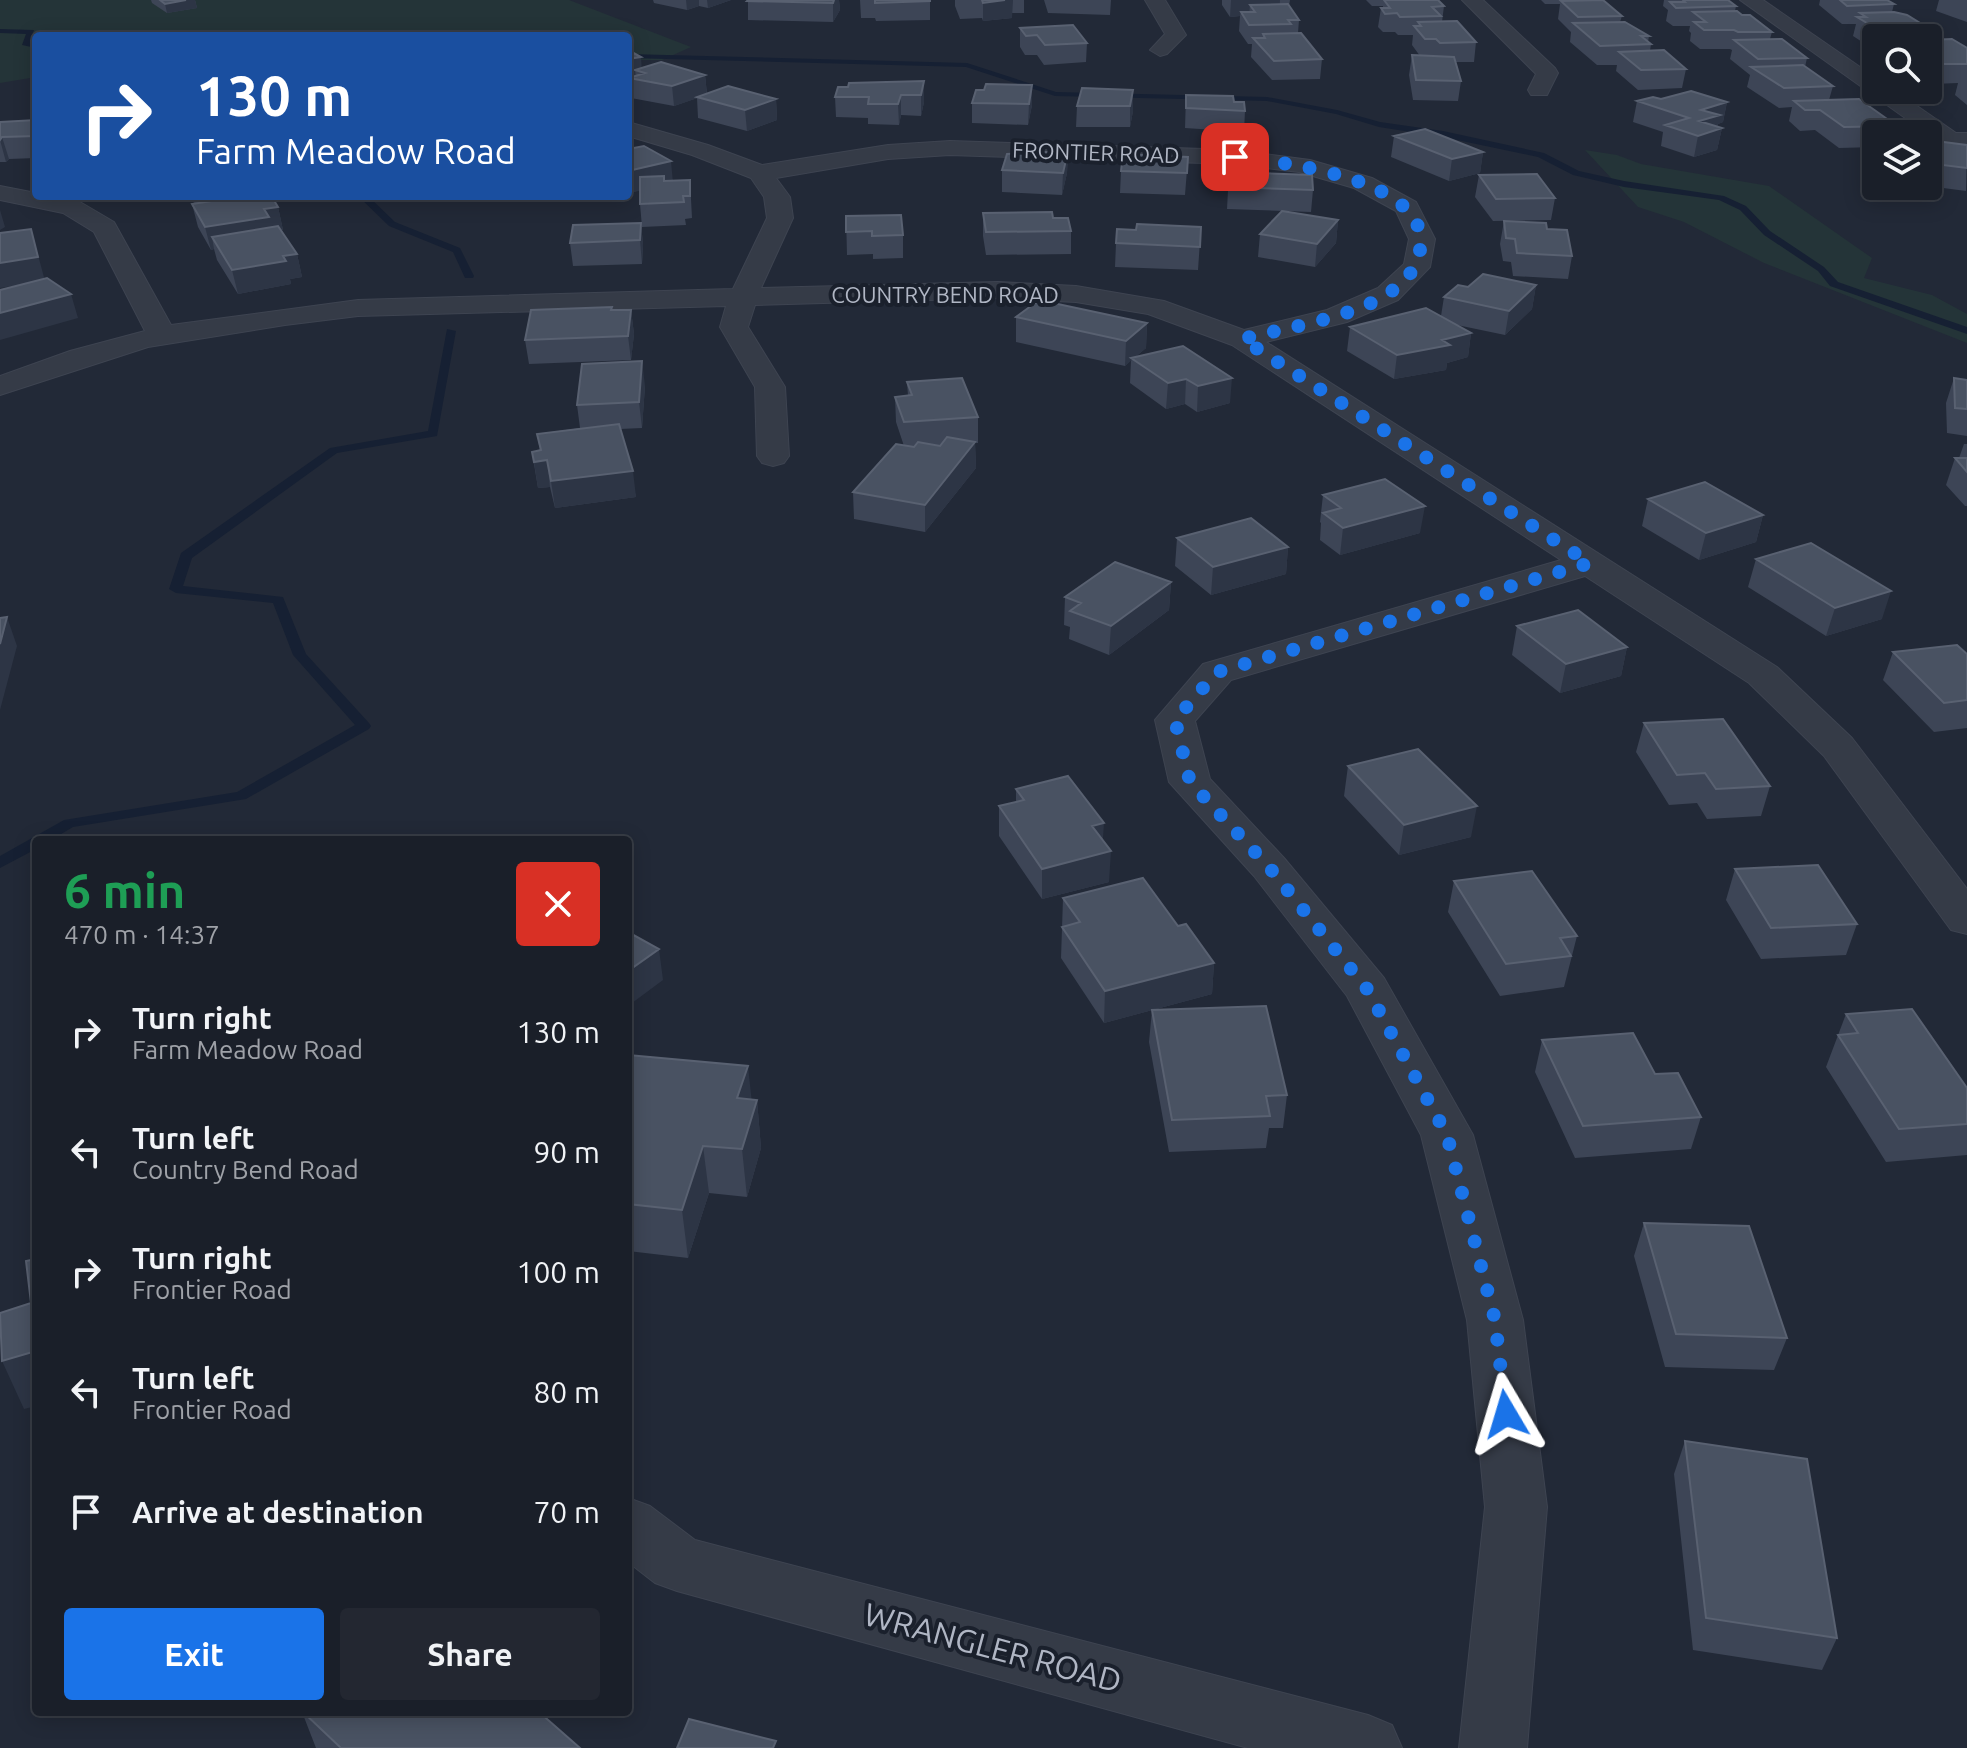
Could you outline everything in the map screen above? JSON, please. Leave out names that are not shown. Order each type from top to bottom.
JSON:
[{"type":"street","points":[[1155,0],[1176,35],[1160,50]]},
{"type":"street","points":[[1472,0],[1547,73],[1539,90]]},
{"type":"street","points":[[1750,0],[1862,78]]},
{"type":"street","points":[[1902,104],[1959,140]]},
{"type":"street","points":[[632,130],[700,150],[760,173],[777,197],[780,218],[743,297],[734,327],[770,387],[773,456]]},
{"type":"street","name":"FRONTIER ROAD","points":[[760,173],[888,152],[950,148],[1235,157],[1301,165],[1351,179],[1407,207],[1422,239],[1417,267],[1388,294],[1337,316],[1242,339]]},
{"type":"street","points":[[0,193],[32,199]]},
{"type":"street","points":[[36,200],[71,207],[105,227],[162,336]]},
{"type":"street","name":"COUNTRY BEND ROAD","points":[[0,386],[51,367],[162,336],[282,316],[358,308],[998,290],[1076,294],[1154,307],[1242,339],[1763,675],[1838,747],[1967,920]]},
{"type":"street","points":[[1493,1748],[1516,1507],[1495,1320],[1447,1135],[1367,989],[1269,867],[1190,782],[1175,720],[1217,672],[1590,563]]},
{"type":"street","name":"WRANGLER ROAD","points":[[632,1528],[677,1563],[1368,1748]]},
{"type":"shaded area","points":[[0,0],[569,0],[691,47],[662,60],[632,60],[632,32],[32,32],[32,78],[0,83]]},
{"type":"shaded area","points":[[1585,150],[1617,155],[1641,164],[1769,186],[1872,258],[1864,278],[1932,295],[1967,314],[1967,343],[1764,263],[1684,222],[1638,207]]},
{"type":"building","points":[[160,0],[186,0],[165,4]]},
{"type":"building","points":[[748,0],[834,0],[833,3]]},
{"type":"building","points":[[875,0],[930,0],[930,1],[875,3]]},
{"type":"building","points":[[1384,0],[1438,0],[1444,6],[1432,7],[1441,16],[1400,17],[1397,13],[1385,14],[1381,8],[1390,8]]},
{"type":"building","points":[[1603,0],[1622,16],[1578,17],[1561,1]]},
{"type":"building","points":[[1683,0],[1728,0],[1736,6],[1676,8],[1670,2],[1685,2]]},
{"type":"building","points":[[1840,0],[1887,0],[1894,4],[1847,6]]},
{"type":"building","points":[[1288,4],[1299,20],[1288,20],[1291,24],[1249,25],[1241,12],[1255,12],[1250,5]]},
{"type":"building","points":[[1737,11],[1750,15],[1772,32],[1704,30],[1694,22],[1706,22],[1693,12]]},
{"type":"building","points":[[1894,12],[1907,15],[1922,24],[1869,24],[1857,17],[1866,17],[1860,13]]},
{"type":"building","points":[[1457,21],[1476,42],[1440,43],[1436,39],[1425,39],[1414,26],[1421,26],[1418,22]]},
{"type":"building","points":[[1625,22],[1649,36],[1641,36],[1651,44],[1600,46],[1573,23]]},
{"type":"building","points":[[1073,25],[1087,43],[1045,45],[1037,35],[1026,36],[1020,28]]},
{"type":"building","points":[[1301,33],[1322,59],[1274,61],[1253,38],[1265,38],[1263,34]]},
{"type":"building","points":[[1782,39],[1807,58],[1758,59],[1734,40]]},
{"type":"building","points":[[1942,39],[1952,39],[1967,48],[1967,64],[1942,64]]},
{"type":"building","points":[[1664,50],[1686,69],[1641,70],[1619,52]]},
{"type":"building","points":[[1412,55],[1454,57],[1461,81],[1416,80]]},
{"type":"building","points":[[661,62],[705,75],[672,86],[632,79],[645,73],[635,70]]},
{"type":"building","points":[[1803,65],[1833,86],[1784,88],[1751,67]]},
{"type":"building","points":[[924,81],[921,95],[901,95],[898,104],[868,104],[869,97],[835,97],[838,87],[848,87],[849,83]]},
{"type":"building","points":[[986,84],[1032,85],[1029,104],[972,103],[976,90],[984,90]]},
{"type":"building","points":[[728,86],[776,99],[745,110],[697,97]]},
{"type":"building","points":[[1082,88],[1133,90],[1130,106],[1077,106]]},
{"type":"building","points":[[1691,91],[1727,102],[1701,110],[1720,115],[1699,121],[1722,128],[1698,136],[1665,125],[1689,118],[1637,101],[1653,97],[1661,99]]},
{"type":"building","points":[[1186,95],[1233,96],[1234,102],[1244,102],[1245,111],[1186,108]]},
{"type":"building","points":[[1859,99],[1889,120],[1862,120],[1862,127],[1844,127],[1820,110],[1805,110],[1794,101]]},
{"type":"building","points":[[32,120],[32,136],[2,137],[0,140],[0,122]]},
{"type":"building","points":[[1425,129],[1483,152],[1452,159],[1394,136]]},
{"type":"building","points":[[1942,142],[1967,145],[1967,168],[1942,165]]},
{"type":"building","points":[[644,146],[671,161],[632,170],[632,148]]},
{"type":"building","points":[[1068,151],[1063,173],[1002,170],[1007,154]]},
{"type":"building","points":[[1123,154],[1188,157],[1187,173],[1121,171]]},
{"type":"building","points":[[1229,172],[1312,175],[1313,190],[1229,187]]},
{"type":"building","points":[[1537,174],[1555,198],[1496,199],[1479,175]]},
{"type":"building","points":[[664,176],[664,181],[690,180],[690,196],[683,196],[684,202],[640,204],[640,177]]},
{"type":"building","points":[[218,200],[274,200],[278,207],[264,209],[269,217],[205,227],[192,204]]},
{"type":"building","points":[[1282,211],[1338,220],[1317,244],[1260,234]]},
{"type":"building","points":[[1052,212],[1053,218],[1068,218],[1071,231],[986,232],[983,213]]},
{"type":"building","points":[[901,215],[903,235],[872,236],[872,231],[846,232],[846,216]]},
{"type":"building","points":[[1504,221],[1546,223],[1547,229],[1567,230],[1572,256],[1517,253],[1515,239],[1506,238]]},
{"type":"building","points":[[641,223],[640,240],[570,243],[573,225]]},
{"type":"building","points":[[1137,224],[1201,227],[1200,247],[1116,243],[1117,229],[1136,230]]},
{"type":"building","points":[[278,226],[297,254],[283,256],[286,261],[232,270],[212,237]]},
{"type":"building","points":[[31,229],[38,257],[0,263],[0,233]]},
{"type":"building","points":[[1483,274],[1536,285],[1509,311],[1444,297],[1458,285],[1468,287]]},
{"type":"building","points":[[47,278],[71,294],[0,313],[0,290]]},
{"type":"building","points":[[1039,300],[1147,323],[1126,341],[1016,317]]},
{"type":"building","points":[[612,307],[611,310],[631,310],[628,336],[525,340],[531,310]]},
{"type":"building","points":[[1426,308],[1471,333],[1442,340],[1450,345],[1397,355],[1350,327]]},
{"type":"building","points":[[1183,346],[1232,378],[1198,386],[1186,379],[1168,383],[1131,358]]},
{"type":"building","points":[[642,361],[639,402],[577,405],[582,364]]},
{"type":"building","points":[[962,378],[978,417],[904,422],[895,397],[912,395],[907,382]]},
{"type":"building","points":[[1954,378],[1967,380],[1967,409],[1955,408]]},
{"type":"building","points":[[619,424],[633,471],[551,481],[547,460],[534,462],[532,452],[541,450],[537,434]]},
{"type":"building","points":[[947,437],[975,442],[925,505],[853,492],[896,444],[914,447],[918,442],[940,446]]},
{"type":"building","points":[[1955,458],[1967,458],[1967,472]]},
{"type":"building","points":[[1385,479],[1425,506],[1343,528],[1323,513],[1341,508],[1323,495]]},
{"type":"building","points":[[1705,482],[1763,515],[1706,533],[1648,499]]},
{"type":"building","points":[[1251,518],[1288,547],[1213,567],[1177,538]]},
{"type":"building","points":[[1811,543],[1891,591],[1835,608],[1756,559]]},
{"type":"building","points":[[1115,562],[1171,582],[1111,626],[1070,611],[1081,603],[1065,597]]},
{"type":"building","points":[[1578,610],[1627,647],[1566,664],[1517,626]]},
{"type":"building","points":[[7,617],[0,644],[0,618]]},
{"type":"building","points":[[1957,645],[1967,654],[1967,700],[1944,703],[1893,652]]},
{"type":"building","points":[[1723,719],[1770,786],[1716,789],[1705,773],[1677,775],[1644,723]]},
{"type":"building","points":[[1418,749],[1477,806],[1404,825],[1348,766]]},
{"type":"building","points":[[1068,776],[1104,823],[1092,826],[1111,851],[1042,869],[999,806],[1024,800],[1016,789]]},
{"type":"building","points":[[1818,865],[1857,924],[1771,928],[1735,869]]},
{"type":"building","points":[[1532,871],[1577,936],[1560,938],[1571,956],[1506,964],[1454,881]]},
{"type":"building","points":[[1143,878],[1178,926],[1186,924],[1214,963],[1105,991],[1062,927],[1080,922],[1063,898]]},
{"type":"building","points":[[632,934],[659,949],[632,968]]},
{"type":"building","points":[[1266,1006],[1287,1095],[1266,1096],[1270,1116],[1172,1120],[1152,1010]]},
{"type":"building","points":[[1912,1009],[1967,1088],[1967,1124],[1899,1129],[1838,1035],[1858,1033],[1846,1014]]},
{"type":"building","points":[[1633,1033],[1655,1074],[1678,1073],[1701,1117],[1583,1126],[1542,1040]]},
{"type":"building","points":[[632,1055],[748,1066],[737,1098],[757,1100],[742,1149],[703,1146],[682,1210],[632,1204]]},
{"type":"building","points":[[1644,1223],[1749,1226],[1787,1338],[1676,1334]]},
{"type":"building","points":[[32,1260],[32,1352],[2,1361],[0,1313],[31,1303],[26,1261]]},
{"type":"building","points":[[1685,1441],[1807,1459],[1837,1638],[1706,1618]]},
{"type":"building","points":[[307,1716],[544,1716],[580,1748],[341,1748]]},
{"type":"building","points":[[689,1719],[776,1741],[773,1748],[677,1748]]},
{"type":"waterway","points":[[0,31],[31,32],[26,45],[32,46]]},
{"type":"waterway","points":[[632,56],[967,65],[1055,94],[1267,99],[1337,112],[1379,124],[1541,155],[1576,173],[1624,184],[1721,198],[1743,208],[1767,233],[1821,269],[1834,284],[1967,331]]},
{"type":"waterway","points":[[367,200],[392,224],[457,250],[469,276]]},
{"type":"waterway","points":[[47,836],[69,823],[241,796],[364,726],[300,655],[278,600],[176,589],[186,556],[334,450],[433,434],[451,331]]},
{"type":"waterway","points":[[0,863],[32,844]]},
{"type":"route","points":[[1235,157],[1301,165],[1363,183],[1407,207],[1422,239],[1417,267],[1388,294],[1337,316],[1242,339],[1590,563],[1217,672],[1175,720],[1190,782],[1269,867],[1367,989],[1447,1135],[1495,1320],[1506,1414]]}]
